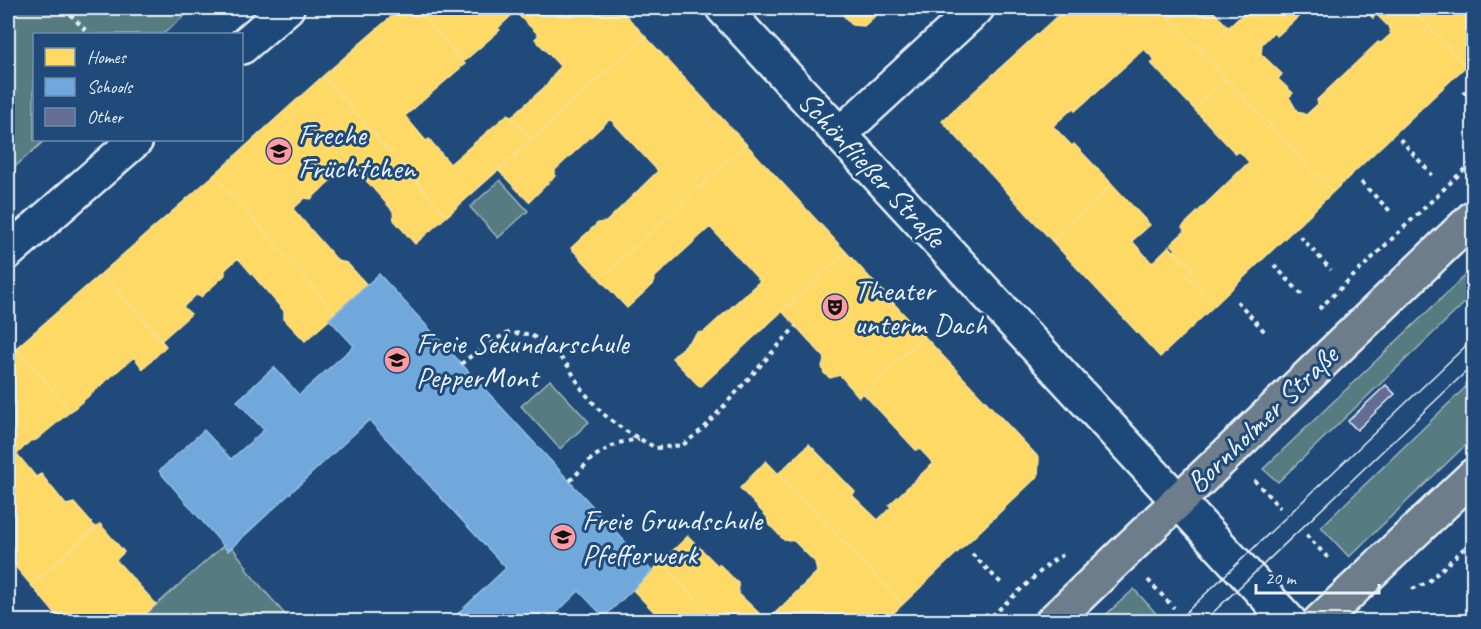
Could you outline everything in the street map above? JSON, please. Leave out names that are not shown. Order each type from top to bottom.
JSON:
[{"type":"main road","name":"Bornholmer Straße","points":[[1052,621],[1473,218]]},
{"type":"main road","points":[[1319,621],[1473,476]]},
{"type":"street","points":[[243,46],[287,8]]},
{"type":"street","name":"Schönfließer Straße","points":[[723,8],[1290,621]]},
{"type":"street","points":[[840,134],[977,8]]},
{"type":"street","points":[[8,252],[135,141]]},
{"type":"path","points":[[64,8],[88,33]]},
{"type":"path","points":[[1463,91],[1473,102]]},
{"type":"path","points":[[1400,139],[1432,175]]},
{"type":"path","points":[[1361,182],[1392,213]]},
{"type":"path","points":[[1300,236],[1331,270]]},
{"type":"path","points":[[1274,265],[1303,296]]},
{"type":"path","points":[[1237,302],[1265,332]]},
{"type":"path","points":[[461,364],[486,344],[508,333],[529,334],[551,346],[602,414],[624,430],[656,448],[683,446],[705,427],[796,326]]},
{"type":"path","points":[[570,481],[593,457],[618,443],[640,439]]},
{"type":"path","points":[[1250,476],[1280,508]]},
{"type":"path","points":[[1306,535],[1337,567]]},
{"type":"path","points":[[1404,591],[1427,583],[1473,539]]},
{"type":"path","points":[[985,621],[1051,562],[1071,550]]},
{"type":"path","points":[[972,554],[1003,585]]},
{"type":"path","points":[[1144,576],[1174,608]]},
{"type":"green space","points":[[8,8],[194,8],[164,33],[33,33],[33,141],[44,141],[8,173]]},
{"type":"green space","points":[[500,180],[528,211],[498,238],[470,207]]},
{"type":"green space","points":[[1473,268],[1473,295],[1278,482],[1263,469]]},
{"type":"green space","points":[[550,380],[589,422],[560,449],[521,406]]},
{"type":"green space","points":[[1473,380],[1473,438],[1349,557],[1321,527]]},
{"type":"green space","points":[[223,546],[228,551],[232,547],[247,567],[246,569],[288,618],[284,622],[137,622]]},
{"type":"green space","points":[[1134,589],[1161,621],[1099,621]]},
{"type":"building: Homes","points":[[401,8],[416,8],[465,64],[405,116],[426,141],[429,139],[450,164],[508,114],[532,140],[447,216],[323,76]]},
{"type":"building: Homes","points":[[416,8],[619,8],[645,36],[532,140],[511,117],[547,85],[560,66],[535,39],[539,35],[515,12],[498,28],[500,30],[463,62]]},
{"type":"building: Homes","points":[[837,8],[884,8],[864,26],[852,25]]},
{"type":"building: Homes","points":[[1066,8],[1160,8],[1226,79],[1194,109],[1151,63],[1155,60],[1144,49],[1075,111],[1073,108],[1053,126],[1072,146],[1074,144],[1112,184],[1052,241],[942,121]]},
{"type":"building: Homes","points":[[1160,8],[1210,8],[1228,27],[1201,52]]},
{"type":"building: Homes","points":[[1250,8],[1308,8],[1277,36],[1273,33],[1262,44],[1261,54],[1282,74],[1278,79],[1293,93],[1289,97],[1297,111],[1306,115],[1318,104],[1317,100],[1378,42],[1381,43],[1391,34],[1388,26],[1376,14],[1373,18],[1363,8],[1411,8],[1466,66],[1333,192],[1201,52]]},
{"type":"building: Homes","points":[[1411,8],[1474,8],[1474,59],[1466,66]]},
{"type":"building: Homes","points":[[645,36],[746,144],[600,279],[571,248],[598,223],[606,222],[658,171],[610,119],[555,170],[555,176],[529,202],[498,170]]},
{"type":"building: Homes","points":[[323,76],[447,216],[415,244],[394,220],[393,211],[349,161],[334,173],[334,177],[311,199],[305,198],[293,209],[338,261],[347,263],[368,286],[336,314],[214,175]]},
{"type":"building: Homes","points":[[1226,79],[1333,192],[1215,305],[1187,275],[1194,268],[1187,260],[1184,262],[1174,252],[1176,249],[1171,244],[1185,231],[1182,227],[1249,162],[1239,151],[1236,154],[1194,109]]},
{"type":"building: Homes","points":[[746,144],[846,252],[700,387],[672,358],[760,281],[710,227],[654,278],[654,283],[627,308],[600,279]]},
{"type":"building: Homes","points":[[214,175],[336,314],[305,341],[284,319],[284,311],[238,258],[225,270],[225,275],[201,297],[196,295],[183,307],[191,314],[162,340],[102,273]]},
{"type":"building: Homes","points":[[1112,184],[1150,225],[1132,241],[1152,263],[1169,246],[1184,262],[1187,260],[1194,268],[1187,275],[1215,305],[1160,357],[1052,241]]},
{"type":"building: Homes","points":[[846,252],[924,336],[859,397],[840,375],[830,378],[824,373],[822,366],[825,358],[782,311]]},
{"type":"building: Homes","points":[[102,273],[166,346],[143,369],[134,357],[71,411],[16,348]]},
{"type":"building: Homes","points":[[924,336],[1039,458],[1038,476],[903,604],[778,474],[809,444],[855,492],[852,495],[878,520],[891,507],[889,505],[933,463],[919,448],[916,450],[863,393]]},
{"type":"building: Homes","points":[[16,348],[71,411],[36,440],[30,441],[17,454],[36,477],[41,474],[66,505],[74,503],[95,527],[31,585],[8,558],[8,356]]},
{"type":"building: Homes","points":[[766,461],[903,604],[884,622],[718,622],[661,562],[688,536],[738,583],[739,594],[761,615],[770,618],[817,572],[815,562],[794,541],[784,540],[766,521],[768,518],[740,488]]},
{"type":"building: Homes","points":[[100,524],[124,552],[116,560],[156,604],[137,622],[62,622],[31,585]]},
{"type":"building: Homes","points":[[661,562],[718,622],[661,622],[662,620],[633,590]]},
{"type":"building: Schools","points":[[379,274],[652,571],[604,617],[579,591],[555,614],[562,622],[449,622],[506,568],[369,420],[228,551],[159,471],[204,430],[231,459],[264,430],[237,401],[274,367],[299,395],[354,346],[329,319]]},
{"type":"building: Other","points":[[1386,385],[1395,394],[1357,430],[1348,421]]},
{"type":"tram line","points":[[1176,622],[1474,338]]},
{"type":"tram line","points":[[1203,622],[1474,364]]},
{"type":"place","name":"Freche Früchtchen","points":[[279,151]]},
{"type":"place","name":"Theater unterm Dach","points":[[835,307]]},
{"type":"place","name":"Freie Sekundarschule PepperMont","points":[[397,360]]},
{"type":"place","name":"Freie Grundschule Pfefferwerk","points":[[563,537]]}]
